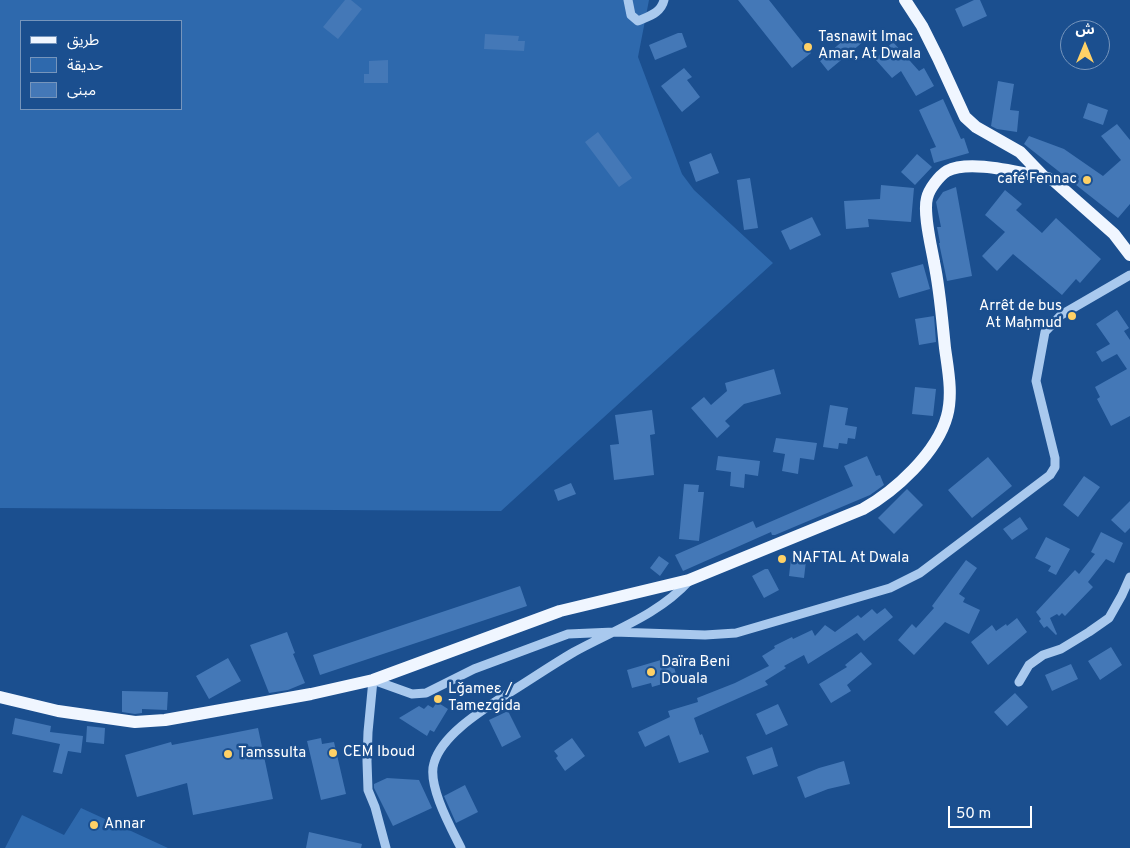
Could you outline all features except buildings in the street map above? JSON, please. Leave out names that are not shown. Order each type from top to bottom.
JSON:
[{"type":"main road","points":[[905,0],[922,26],[965,117],[976,127],[1020,152],[1044,177]]},
{"type":"main road","points":[[0,698],[58,711],[136,722],[166,720],[240,708],[374,680],[560,611],[689,580],[863,510],[878,501],[926,456],[940,436],[948,416],[950,399],[938,282],[926,208],[926,198],[930,190],[947,171],[969,166],[1053,180],[1114,234],[1130,255]]},
{"type":"street","points":[[628,0],[631,15],[638,21],[656,13],[664,3],[664,0]]},
{"type":"street","points":[[386,848],[375,807],[368,790],[367,752],[374,680],[412,694],[426,693],[474,669],[554,638],[576,633],[614,632],[705,635],[736,633],[890,588],[920,573],[1050,475],[1055,467],[1055,458],[1036,380],[1045,332],[1061,316],[1130,275]]},
{"type":"street","points":[[1019,682],[1029,665],[1043,655],[1061,648],[1109,618],[1130,577]]},
{"type":"street","points":[[461,848],[445,818],[433,782],[433,764],[444,745],[472,716],[574,653],[660,607],[676,596],[689,580]]},
{"type":"green space","points":[[0,0],[649,0],[638,57],[682,174],[694,190],[773,263],[501,511],[0,508]]},
{"type":"green space","name":"Annar","points":[[81,808],[168,848],[5,848],[22,815],[64,835]]},
{"type":"place","name":"Tasnawit Imac Amar, At Dwala","points":[[808,47]]},
{"type":"place","name":"café Fennac","points":[[1087,180]]},
{"type":"place","name":"Arrêt de bus At Maḥmud","points":[[1072,316]]},
{"type":"place","name":"NAFTAL At Dwala","points":[[782,559]]},
{"type":"place","name":"Daïra Beni Douala","points":[[651,672]]},
{"type":"place","name":"Lǧameɛ / Tamezgida","points":[[438,699]]},
{"type":"place","name":"CEM Iboud","points":[[333,753]]},
{"type":"place","name":"Tamssulta","points":[[228,754]]},
{"type":"place","name":"Annar","points":[[94,825]]}]
